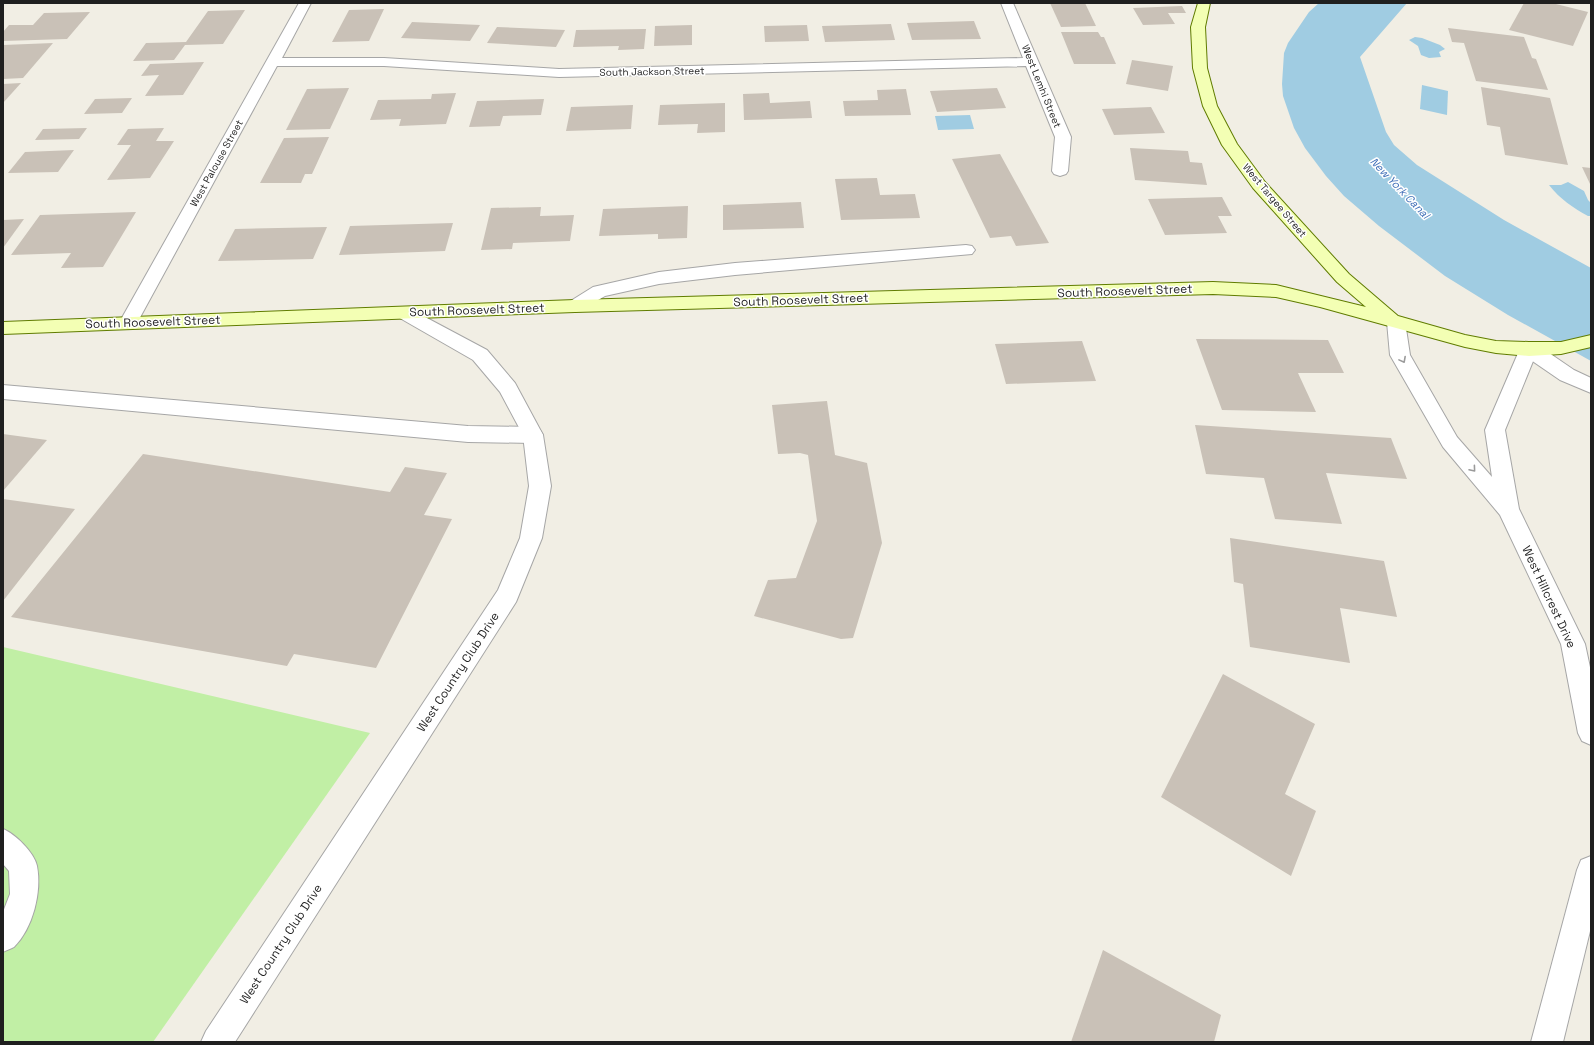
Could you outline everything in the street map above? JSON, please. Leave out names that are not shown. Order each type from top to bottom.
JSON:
[{"type":"street","name":"West Palouse Street","points":[[128,323],[305,3]]},
{"type":"street","name":"West Lemhi Street","points":[[1007,3],[1062,137],[1060,171]]},
{"type":"street","name":"West Targee Street","points":[[1204,3],[1198,27],[1200,68],[1210,106],[1230,145],[1259,185],[1343,278],[1396,322]]},
{"type":"street","name":"South Jackson Street","points":[[272,62],[384,62],[559,73],[1032,62]]},
{"type":"street","points":[[575,306],[599,292],[659,278],[735,269],[966,250]]},
{"type":"street","name":"South Roosevelt Street","points":[[3,328],[575,306],[1213,288],[1276,291],[1321,301],[1465,341],[1496,347],[1529,349],[1561,348],[1591,341]]},
{"type":"street","name":"West Country Club Drive","points":[[217,1042],[508,595],[531,538],[540,486],[533,435],[508,388],[480,355],[404,312]]},
{"type":"street","name":"West Hillcrest Drive","points":[[1396,322],[1400,355],[1450,442],[1508,510],[1572,644],[1591,734]]},
{"type":"street","name":"West Hillcrest Drive","points":[[1508,510],[1494,430],[1529,349]]},
{"type":"street","points":[[1529,349],[1567,375],[1591,386]]},
{"type":"street","points":[[3,392],[468,434],[533,435]]},
{"type":"street","points":[[3,843],[23,866],[24,894],[16,919],[3,937]]},
{"type":"street","points":[[1547,1042],[1591,870]]},
{"type":"green space","points":[[3,647],[370,733],[153,1042],[3,1042]]},
{"type":"water","name":"New York Canal","points":[[1319,3],[1407,3],[1360,57],[1386,132],[1394,145],[1417,165],[1504,220],[1591,268],[1591,361],[1508,315],[1445,276],[1379,226],[1344,196],[1326,176],[1305,148],[1294,128],[1283,96],[1282,84],[1284,53],[1288,43],[1309,12]]},
{"type":"water","points":[[1415,37],[1440,45],[1445,49],[1439,52],[1441,57],[1429,58],[1421,55],[1418,46],[1409,40]]},
{"type":"water","points":[[1422,85],[1448,91],[1447,115],[1420,109]]},
{"type":"water","points":[[970,115],[974,129],[938,130],[935,116]]},
{"type":"water","points":[[1568,182],[1584,191],[1591,203],[1591,216],[1588,216],[1567,203],[1549,185],[1561,185]]},
{"type":"building","points":[[1050,3],[1085,3],[1096,26],[1061,27]]},
{"type":"building","points":[[1524,3],[1552,3],[1588,12],[1573,46],[1509,30]]},
{"type":"building","points":[[1182,6],[1186,13],[1168,13],[1175,24],[1143,25],[1133,8]]},
{"type":"building","points":[[384,9],[369,41],[332,42],[349,10]]},
{"type":"building","points":[[245,10],[223,44],[185,45],[174,60],[133,61],[146,43],[186,42],[208,11]]},
{"type":"building","points":[[90,12],[67,39],[3,41],[3,32],[9,25],[33,25],[44,13]]},
{"type":"building","points":[[974,21],[981,39],[912,40],[907,23]]},
{"type":"building","points":[[412,22],[480,25],[470,41],[401,38]]},
{"type":"building","points":[[891,24],[895,40],[825,42],[822,26]]},
{"type":"building","points":[[692,25],[692,45],[654,46],[655,26]]},
{"type":"building","points":[[807,25],[809,41],[765,42],[764,26]]},
{"type":"building","points":[[497,27],[565,30],[556,47],[487,43]]},
{"type":"building","points":[[1448,28],[1524,37],[1532,58],[1536,59],[1548,90],[1476,81],[1464,43],[1452,42]]},
{"type":"building","points":[[646,29],[644,49],[618,50],[619,46],[573,47],[576,30]]},
{"type":"building","points":[[1061,32],[1098,32],[1101,37],[1104,37],[1116,64],[1074,64]]},
{"type":"building","points":[[53,43],[23,78],[3,79],[3,45]]},
{"type":"building","points":[[1132,60],[1173,66],[1168,91],[1126,84]]},
{"type":"building","points":[[204,62],[183,95],[145,96],[159,75],[141,76],[150,64]]},
{"type":"building","points":[[21,83],[3,103],[3,84]]},
{"type":"building","points":[[1481,87],[1550,98],[1568,165],[1505,155],[1500,127],[1487,125]]},
{"type":"building","points":[[349,88],[330,129],[286,130],[307,89]]},
{"type":"building","points":[[997,88],[1006,108],[937,112],[930,91]]},
{"type":"building","points":[[906,89],[911,115],[845,116],[843,101],[878,100],[877,90]]},
{"type":"building","points":[[456,93],[446,124],[399,126],[401,119],[370,120],[378,100],[431,99],[432,94]]},
{"type":"building","points":[[769,93],[770,103],[810,101],[812,118],[744,120],[743,94]]},
{"type":"building","points":[[132,98],[122,113],[84,114],[95,99]]},
{"type":"building","points":[[544,99],[541,115],[503,116],[500,126],[469,127],[477,101]]},
{"type":"building","points":[[725,103],[725,132],[697,133],[698,124],[658,125],[660,105]]},
{"type":"building","points":[[633,105],[631,129],[566,131],[571,107]]},
{"type":"building","points":[[1151,107],[1165,133],[1114,135],[1102,109]]},
{"type":"building","points":[[87,128],[79,139],[35,140],[43,129]]},
{"type":"building","points":[[164,128],[156,141],[174,141],[150,178],[107,180],[131,145],[117,145],[128,129]]},
{"type":"building","points":[[329,137],[312,174],[305,174],[301,183],[260,183],[284,138]]},
{"type":"building","points":[[1130,148],[1188,151],[1190,162],[1202,163],[1207,185],[1135,180]]},
{"type":"building","points":[[74,150],[58,172],[8,173],[25,152]]},
{"type":"building","points":[[1000,154],[1049,243],[1016,246],[1011,236],[990,238],[952,159]]},
{"type":"building","points":[[1582,167],[1591,168],[1591,186]]},
{"type":"building","points":[[877,178],[880,195],[915,194],[920,218],[841,220],[835,179]]},
{"type":"building","points":[[1222,197],[1232,216],[1218,216],[1227,233],[1165,235],[1148,199]]},
{"type":"building","points":[[801,202],[804,228],[723,230],[723,205]]},
{"type":"building","points":[[688,206],[687,238],[658,239],[658,234],[599,236],[603,209]]},
{"type":"building","points":[[541,207],[540,216],[574,215],[570,241],[513,243],[512,249],[481,250],[491,208]]},
{"type":"building","points":[[136,212],[103,267],[61,268],[71,253],[11,255],[40,215]]},
{"type":"building","points":[[24,219],[3,248],[3,220]]},
{"type":"building","points":[[453,223],[445,251],[339,255],[350,226]]},
{"type":"building","points":[[327,227],[313,259],[218,261],[235,229]]},
{"type":"building","points":[[1196,339],[1328,340],[1344,373],[1298,373],[1316,412],[1222,410]]},
{"type":"building","points":[[1082,341],[1096,381],[1006,384],[995,344]]},
{"type":"building","points":[[827,401],[835,455],[867,463],[882,543],[853,638],[841,639],[754,616],[768,580],[796,578],[817,521],[808,455],[800,453],[778,454],[772,405]]},
{"type":"building","points":[[1195,425],[1391,438],[1407,479],[1326,473],[1342,524],[1275,519],[1264,478],[1206,474]]},
{"type":"building","points":[[3,434],[47,440],[3,491]]},
{"type":"building","points":[[143,454],[390,492],[405,467],[447,473],[424,515],[452,519],[376,668],[294,654],[287,666],[11,617]]},
{"type":"building","points":[[3,499],[75,509],[3,601]]},
{"type":"building","points":[[1230,538],[1384,561],[1397,617],[1340,608],[1350,663],[1250,647],[1243,584],[1234,582]]},
{"type":"building","points":[[1223,674],[1315,724],[1285,794],[1316,811],[1291,876],[1161,797]]},
{"type":"building","points":[[1103,950],[1221,1015],[1214,1042],[1071,1042]]}]
